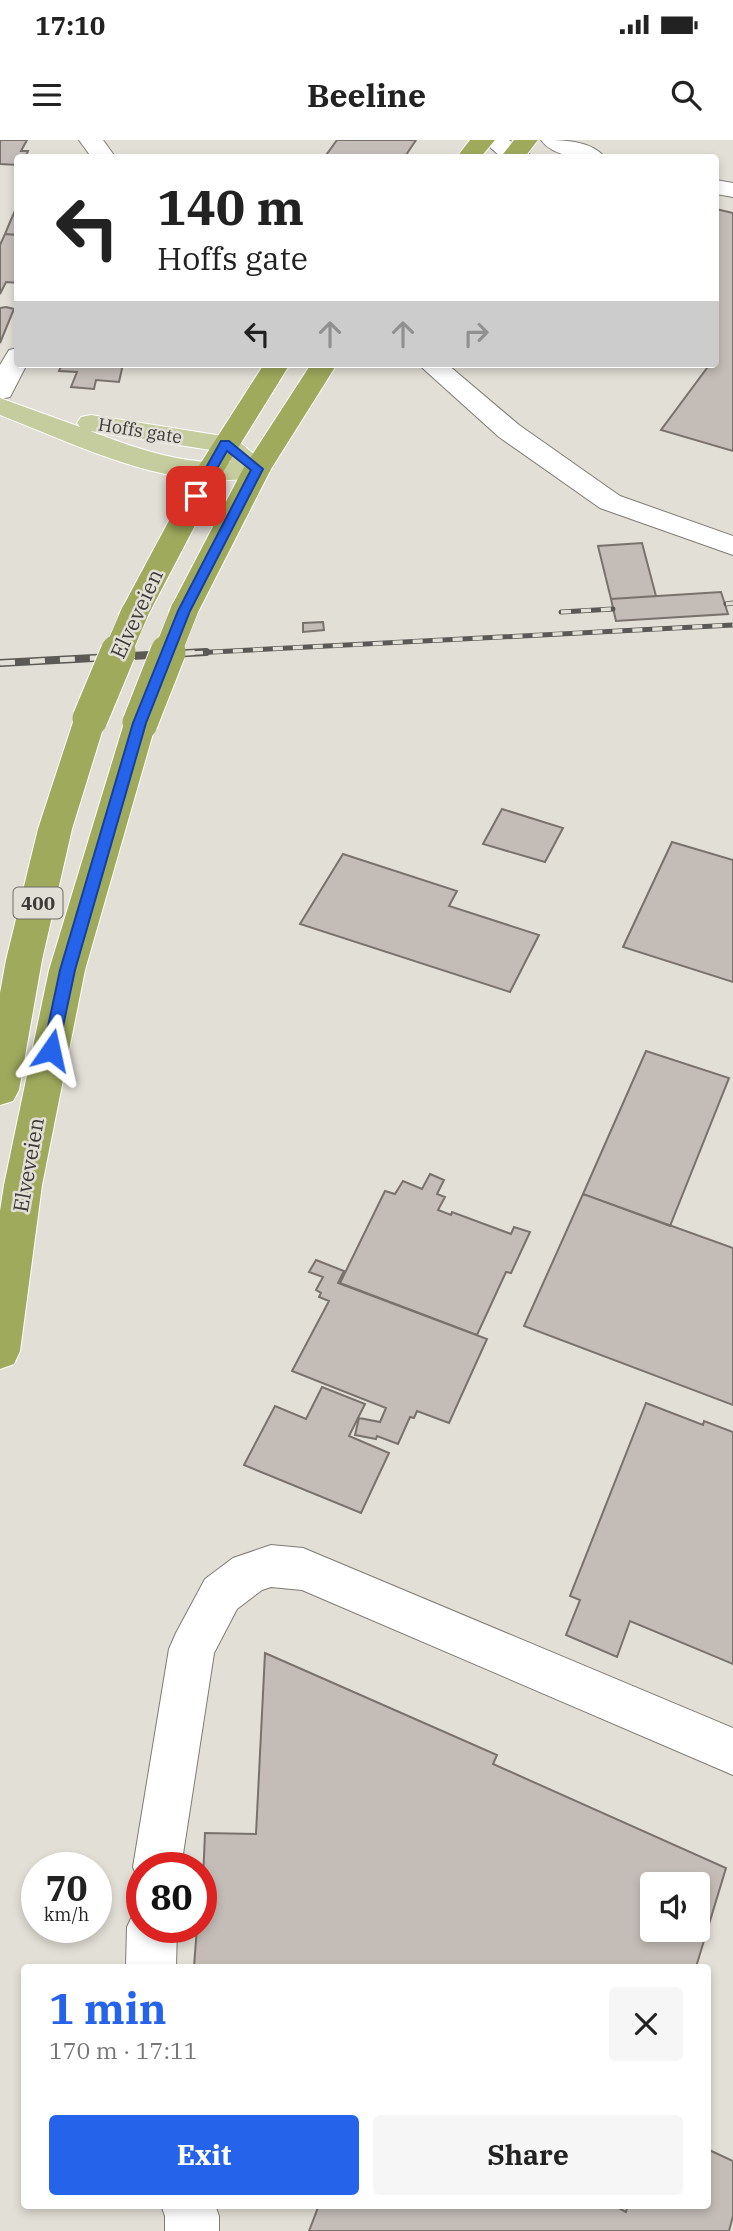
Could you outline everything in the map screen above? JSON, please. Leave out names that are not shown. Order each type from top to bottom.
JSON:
[{"type":"highway","points":[[471,154],[483,140]]},
{"type":"highway","name":"Elveveien","points":[[0,1090],[24,960],[52,842],[90,719],[134,614],[208,472],[274,368]]},
{"type":"highway","name":"Elveveien","points":[[0,1351],[23,1185],[67,970],[140,723],[184,611],[257,469],[321,368]]},
{"type":"main road","name":"Hoffs gate","points":[[10,409],[225,443]]},
{"type":"main road","name":"Hoffs gate","points":[[10,409],[138,459],[208,472],[257,469]]},
{"type":"main road","points":[[225,443],[257,469]]},
{"type":"street","points":[[90,140],[102,154]]},
{"type":"street","points":[[494,140],[519,152]]},
{"type":"street","points":[[553,140],[585,154]]},
{"type":"street","points":[[0,391],[14,364]]},
{"type":"street","points":[[436,368],[509,431],[610,502],[733,546]]},
{"type":"street","points":[[159,1852],[192,1648],[221,1594],[249,1573],[271,1566],[303,1569],[733,1752]]},
{"type":"street","points":[[151,1964],[152,1943]]},
{"type":"street","points":[[189,2209],[192,2231]]},
{"type":"building","points":[[0,140],[27,140],[21,151],[28,151],[27,154],[14,154],[14,165],[0,164]]},
{"type":"building","points":[[337,140],[416,140],[407,154],[327,154]]},
{"type":"building","points":[[719,210],[733,213],[733,451],[661,430],[707,368],[719,368]]},
{"type":"building","points":[[14,213],[14,235],[5,234]]},
{"type":"building","points":[[5,234],[14,235],[14,283],[6,282],[0,294],[0,245]]},
{"type":"building","points":[[0,308],[14,309],[0,343]]},
{"type":"building","points":[[60,368],[122,368],[119,382],[96,380],[94,389],[71,387],[77,372],[59,371]]},
{"type":"building","points":[[642,543],[656,596],[611,599],[598,546]]},
{"type":"building","points":[[721,592],[728,614],[616,621],[611,599]]},
{"type":"building","points":[[323,622],[324,630],[303,632],[303,623]]},
{"type":"building","points":[[502,809],[563,828],[545,862],[483,844]]},
{"type":"building","points":[[672,842],[733,860],[733,982],[623,947]]},
{"type":"building","points":[[343,854],[457,891],[449,906],[539,935],[510,992],[300,924]]},
{"type":"building","points":[[646,1051],[729,1078],[670,1226],[583,1194]]},
{"type":"building","points":[[430,1174],[444,1180],[437,1194],[445,1197],[438,1210],[451,1215],[452,1212],[511,1234],[514,1227],[530,1232],[511,1273],[506,1272],[477,1335],[340,1283],[385,1191],[395,1194],[403,1181],[422,1189]]},
{"type":"building","points":[[583,1194],[733,1248],[733,1405],[524,1326]]},
{"type":"building","points":[[316,1260],[344,1271],[338,1283],[487,1339],[449,1423],[417,1411],[414,1418],[410,1417],[398,1444],[377,1436],[376,1439],[355,1435],[359,1418],[380,1422],[386,1408],[292,1371],[329,1301],[319,1297],[321,1293],[316,1290],[323,1277],[309,1272]]},
{"type":"building","points":[[322,1387],[365,1404],[349,1436],[389,1453],[361,1513],[244,1465],[275,1406],[306,1419]]},
{"type":"building","points":[[646,1403],[703,1425],[704,1421],[733,1432],[733,1664],[630,1621],[617,1657],[566,1635],[580,1600],[570,1596]]},
{"type":"building","points":[[265,1653],[497,1755],[493,1764],[726,1868],[710,1921],[710,1872],[640,1872],[640,1942],[704,1942],[697,1964],[194,1964],[196,1943],[217,1943],[217,1852],[204,1852],[205,1833],[256,1834]]},
{"type":"building","points":[[711,2151],[733,2161],[733,2216],[729,2231],[309,2231],[317,2209],[620,2209],[626,2212],[627,2209],[711,2209]]},
{"type":"railway","points":[[726,604],[733,603]]},
{"type":"railway","points":[[561,612],[613,609]]},
{"type":"railway","points":[[173,654],[733,625]]},
{"type":"railway","points":[[0,663],[206,652]]},
{"type":"route","points":[[51,1050],[67,970],[140,723],[184,611],[257,469],[225,443],[196,496]]}]
